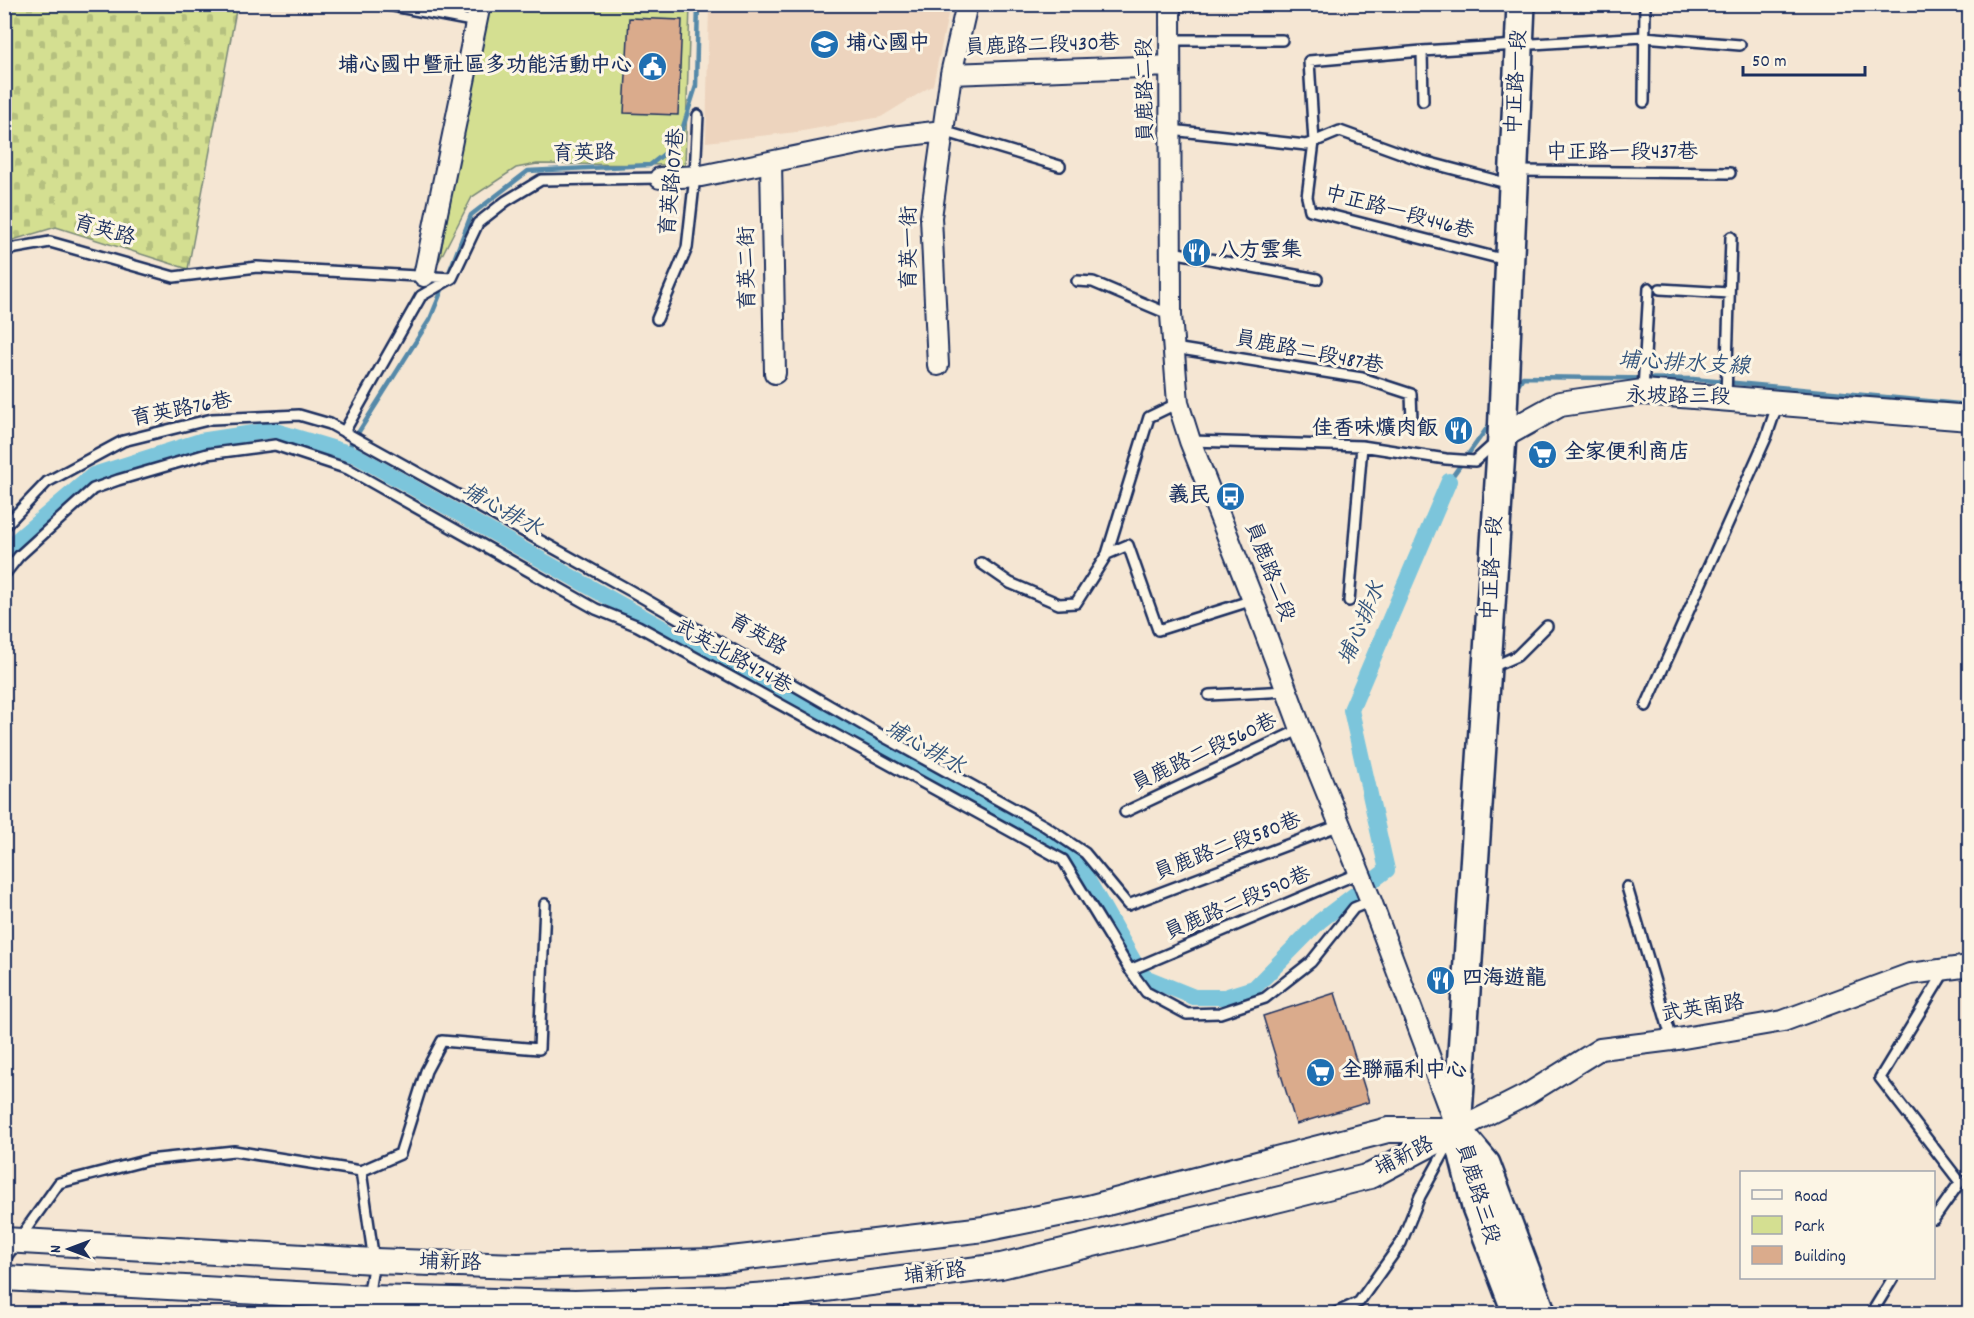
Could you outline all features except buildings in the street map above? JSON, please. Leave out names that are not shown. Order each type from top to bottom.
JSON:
[{"type":"main road","name":"中正路一段","points":[[1457,1130],[1502,436],[1521,4]]},
{"type":"main road","name":"員鹿路三段","points":[[1457,1130],[1476,1207],[1517,1314]]},
{"type":"main road","name":"員鹿路三段","points":[[1457,1130],[1486,1164],[1542,1314]]},
{"type":"street","points":[[943,131],[951,74],[967,4]]},
{"type":"street","name":"員鹿路二段","points":[[1170,4],[1171,315],[1178,403],[1190,441],[1301,729],[1371,901],[1457,1130]]},
{"type":"street","points":[[424,276],[478,13]]},
{"type":"street","name":"員鹿路二段430巷","points":[[951,74],[1170,66]]},
{"type":"street","name":"育英路","points":[[660,178],[695,176],[892,137],[943,131]]},
{"type":"street","name":"育英一街","points":[[938,365],[931,217],[943,131]]},
{"type":"street","name":"育英二街","points":[[771,162],[776,373]]},
{"type":"street","name":"永坡路三段","points":[[1502,436],[1560,404],[1643,392],[1970,418]]},
{"type":"street","name":"武英南路","points":[[1457,1130],[1526,1095],[1600,1048],[1672,1040],[1783,1021],[1910,974],[1970,966]]},
{"type":"street","name":"埔新路","points":[[9,1247],[518,1266],[714,1261],[984,1230],[1088,1208],[1388,1130],[1457,1130]]},
{"type":"street","name":"埔新路","points":[[4,1278],[370,1306],[575,1304],[794,1293],[1001,1266],[1370,1176],[1457,1130]]},
{"type":"lane","points":[[383,4],[478,13]]},
{"type":"lane","points":[[1644,4],[1644,102]]},
{"type":"lane","points":[[1314,142],[1309,61],[1422,51],[1644,37],[1740,45]]},
{"type":"lane","points":[[1170,40],[1282,40]]},
{"type":"lane","points":[[1422,51],[1422,101]]},
{"type":"lane","name":"育英路107巷","points":[[657,319],[687,248],[695,176],[698,115]]},
{"type":"lane","name":"中正路一段437巷","points":[[1171,130],[1306,145],[1340,131],[1422,161],[1513,178],[1730,173]]},
{"type":"lane","points":[[943,131],[1060,166]]},
{"type":"lane","name":"中正路一段446巷","points":[[1314,142],[1307,197],[1310,210],[1510,261]]},
{"type":"lane","name":"育英路","points":[[4,250],[50,242],[174,277],[257,267],[452,278],[478,223],[506,201],[541,180],[660,178]]},
{"type":"lane","points":[[1726,398],[1731,237]]},
{"type":"lane","points":[[1172,252],[1317,279]]},
{"type":"lane","points":[[344,432],[421,296],[452,278]]},
{"type":"lane","points":[[1077,281],[1093,282],[1171,315]]},
{"type":"lane","points":[[1643,392],[1649,288]]},
{"type":"lane","points":[[1660,289],[1729,293]]},
{"type":"lane","name":"員鹿路二段487巷","points":[[1174,348],[1362,378],[1411,394],[1412,421]]},
{"type":"lane","points":[[1646,706],[1766,438],[1779,402]]},
{"type":"lane","points":[[981,563],[1010,583],[1059,604],[1076,603],[1107,554],[1149,417],[1178,403]]},
{"type":"lane","name":"育英路76巷","points":[[4,527],[47,482],[123,441],[212,419],[299,415],[330,424],[344,432]]},
{"type":"lane","name":"育英路","points":[[344,432],[631,591],[870,729],[1045,826],[1084,853],[1128,905]]},
{"type":"lane","name":"永坡路三段","points":[[1190,441],[1362,446],[1474,461],[1502,436]]},
{"type":"lane","name":"武英北路424巷","points":[[4,575],[19,556],[93,489],[207,454],[275,445],[348,469],[596,609],[638,626],[1063,860],[1130,970],[1146,992],[1187,1014],[1220,1013],[1265,998],[1311,963],[1354,908],[1371,901]]},
{"type":"lane","points":[[1349,601],[1362,446]]},
{"type":"lane","points":[[1107,554],[1128,545],[1158,630],[1253,600]]},
{"type":"lane","points":[[1488,669],[1517,656],[1547,626]]},
{"type":"lane","points":[[1209,695],[1287,691]]},
{"type":"lane","name":"員鹿路二段560巷","points":[[1125,812],[1301,729]]},
{"type":"lane","name":"員鹿路二段580巷","points":[[1128,905],[1340,825]]},
{"type":"lane","name":"員鹿路二段590巷","points":[[1130,970],[1359,873]]},
{"type":"lane","points":[[1628,887],[1672,1040]]},
{"type":"lane","points":[[9,1247],[59,1183],[148,1160],[234,1151],[361,1171],[400,1154],[426,1071],[442,1041],[539,1049],[545,904]]},
{"type":"lane","points":[[1946,969],[1880,1078],[1960,1182]]},
{"type":"lane","points":[[1334,1314],[1359,1302],[1401,1243],[1420,1196],[1457,1130]]},
{"type":"lane","points":[[361,1171],[374,1261],[370,1306]]},
{"type":"lane","points":[[1935,1218],[1960,1182],[1970,1176]]},
{"type":"lane","points":[[1872,1314],[1892,1279]]},
{"type":"shaded area","name":"埔心國中","points":[[709,4],[950,5],[933,85],[881,117],[797,132],[706,142]]},
{"type":"green space","points":[[5,4],[237,5],[188,269],[56,227],[13,240],[5,238]]},
{"type":"green space","points":[[487,5],[690,5],[685,165],[537,164],[516,168],[472,197],[439,261]]},
{"type":"waterway","points":[[447,278],[471,215],[528,171],[650,165],[678,143],[696,86],[698,4]]},
{"type":"waterway","points":[[346,452],[430,319],[444,285]]},
{"type":"waterway","name":"埔心排水支線","points":[[1515,389],[1523,377],[1693,379],[1970,405]]},
{"type":"waterway","name":"埔心排水支線","points":[[1449,481],[1492,421]]},
{"type":"waterway","name":"埔心排水","points":[[4,551],[93,475],[200,441],[272,430],[355,455],[1077,861],[1142,976],[1194,997],[1225,997],[1254,988],[1320,921],[1387,870],[1351,710],[1449,481]]},
{"type":"place","name":"埔心國中","points":[[825,45]]},
{"type":"place","name":"埔心國中暨社區多功能活動中心","points":[[653,67]]},
{"type":"place","name":"八方雲集","points":[[1197,252]]},
{"type":"place","name":"佳香味爌肉飯","points":[[1459,430]]},
{"type":"place","name":"全家便利商店","points":[[1543,454]]},
{"type":"place","name":"義民","points":[[1231,497]]},
{"type":"place","name":"四海遊龍","points":[[1441,980]]},
{"type":"place","name":"全聯福利中心","points":[[1320,1072]]}]
